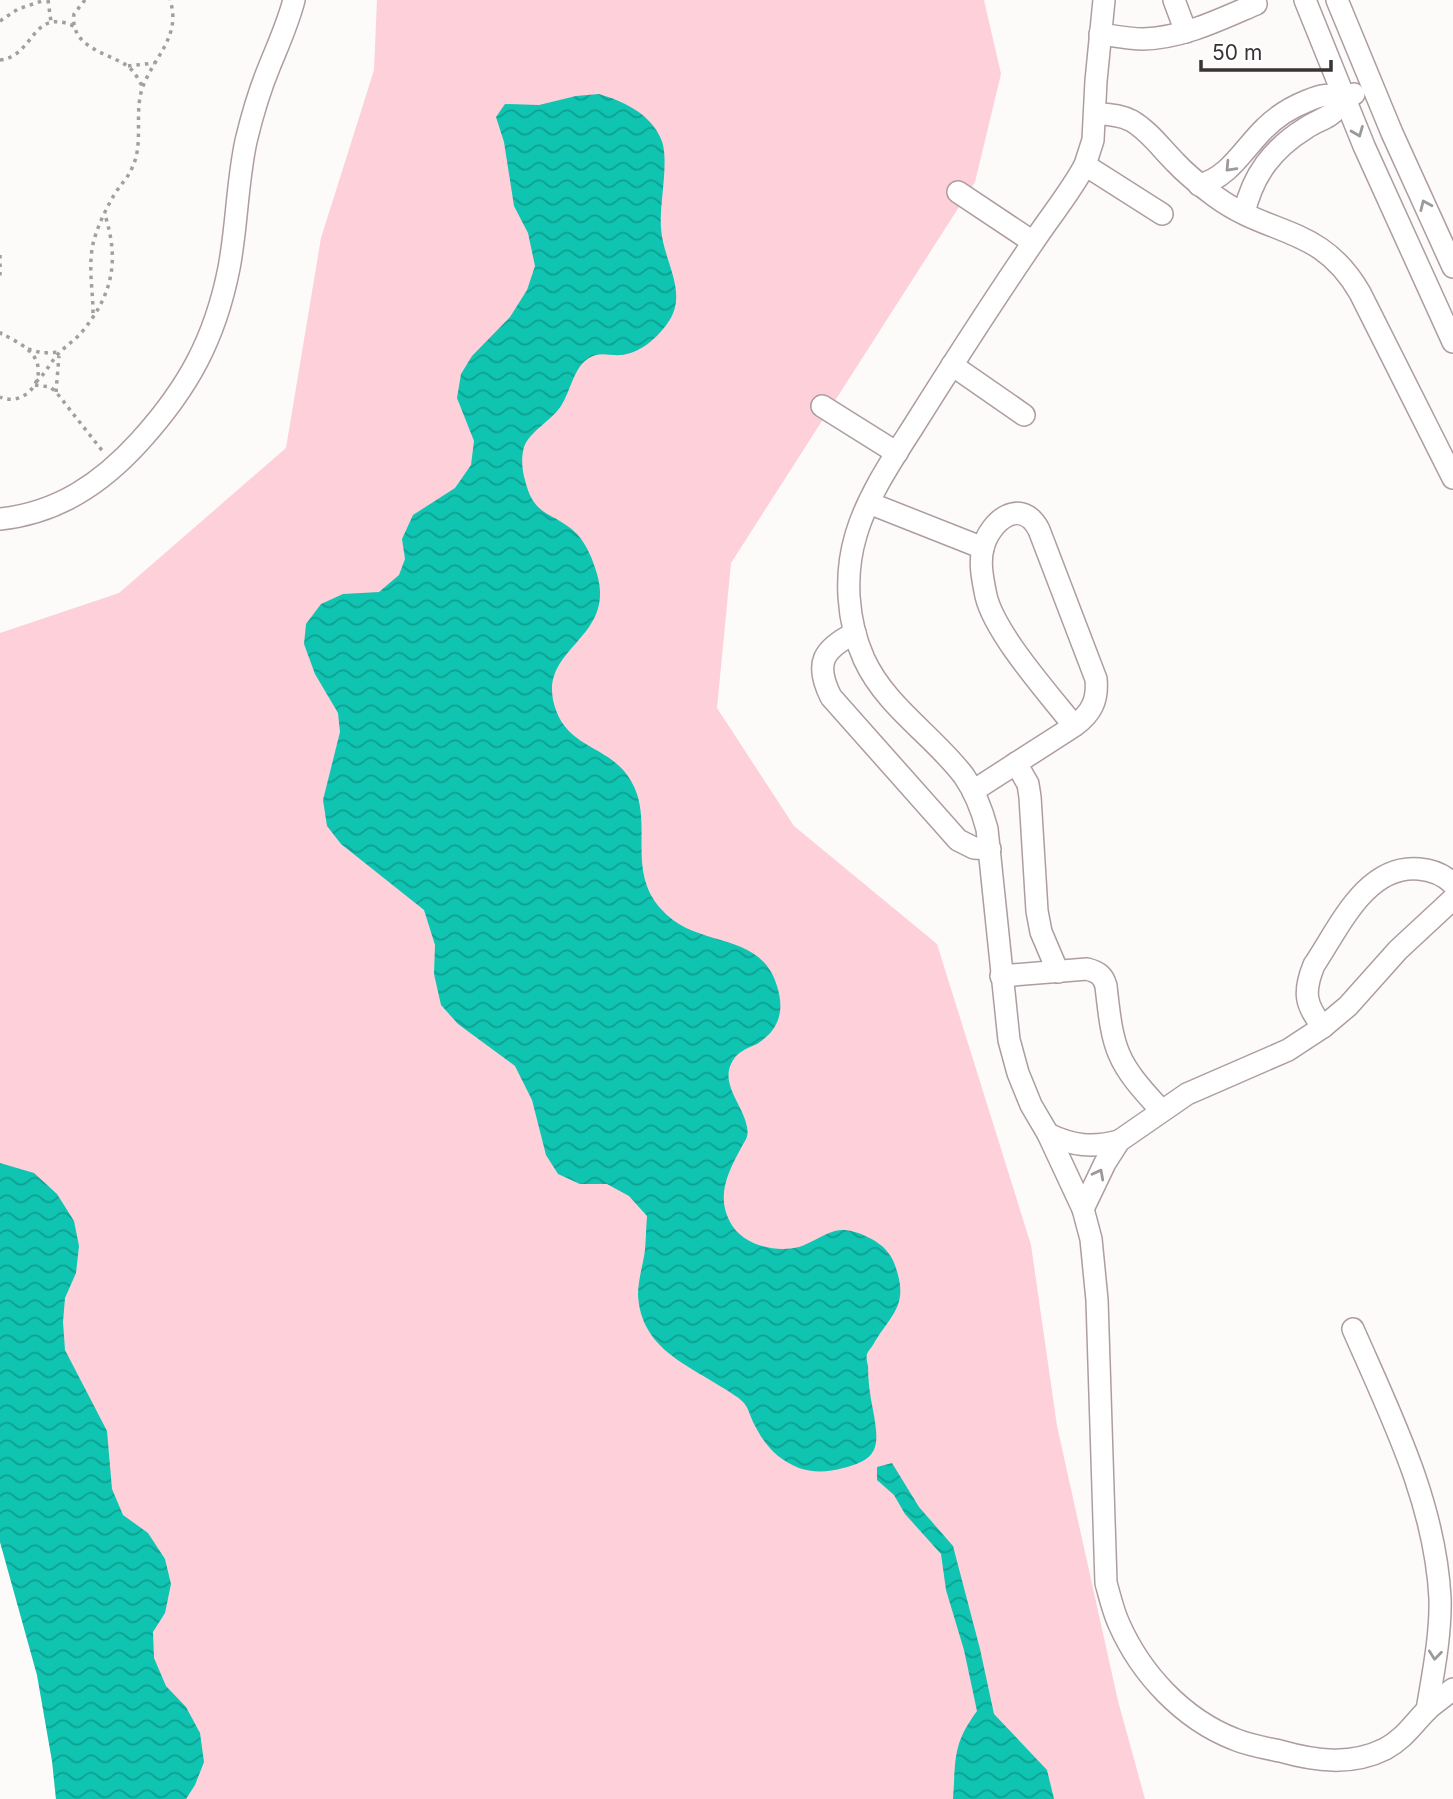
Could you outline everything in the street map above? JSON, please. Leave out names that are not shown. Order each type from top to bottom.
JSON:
[{"type":"street","points":[[0,519],[60,504],[103,478],[166,412],[190,378],[221,301],[229,267],[240,173],[247,139],[269,67],[289,20],[293,0]]},
{"type":"street","points":[[1104,0],[1096,81],[1096,114],[1093,140],[1085,165],[1077,181],[1033,242],[952,365],[869,503],[856,534],[849,567],[849,600],[855,633],[864,659],[878,683],[963,775],[985,819],[1009,1040],[1018,1073],[1031,1104],[1083,1209],[1095,1269],[1106,1583],[1118,1623],[1138,1660],[1165,1693],[1197,1719],[1234,1740],[1328,1761],[1357,1758],[1385,1749],[1407,1734],[1427,1710],[1453,1689]]},
{"type":"street","points":[[1174,0],[1186,32]]},
{"type":"street","points":[[1306,0],[1344,98],[1453,342]]},
{"type":"street","points":[[1337,0],[1372,86],[1453,267]]},
{"type":"street","points":[[1100,34],[1141,39],[1186,32],[1256,4]]},
{"type":"street","points":[[1244,213],[1257,174],[1269,157],[1295,135],[1324,118],[1339,106],[1344,98],[1372,86]]},
{"type":"street","points":[[1199,185],[1220,177],[1281,115],[1315,97],[1335,94],[1344,98]]},
{"type":"street","points":[[1315,97],[1324,118]]},
{"type":"street","points":[[1096,114],[1114,114],[1131,121],[1146,132],[1199,185],[1244,213],[1317,245],[1335,258],[1349,274],[1453,478]]},
{"type":"street","points":[[1253,141],[1269,157]]},
{"type":"street","points":[[1085,165],[1162,214]]},
{"type":"street","points":[[958,192],[1033,242]]},
{"type":"street","points":[[952,365],[1024,415]]},
{"type":"street","points":[[822,406],[897,453]]},
{"type":"street","points":[[869,503],[983,548]]},
{"type":"street","points":[[973,791],[1074,726],[1086,718],[1094,706],[1097,693],[1096,679],[1034,521],[1025,514],[1004,516],[983,548],[982,573],[987,600],[999,626],[1074,726]]},
{"type":"street","points":[[855,633],[828,649],[822,665],[823,682],[831,697],[958,841],[974,848],[990,849]]},
{"type":"street","points":[[1016,763],[1028,784],[1030,797],[1037,911],[1041,932],[1058,972]]},
{"type":"street","points":[[1323,1027],[1312,1014],[1307,998],[1307,981],[1314,965],[1371,883],[1388,872],[1408,868],[1428,870],[1447,878],[1453,884]]},
{"type":"street","points":[[1048,1134],[1083,1146],[1101,1146],[1119,1141],[1187,1094],[1288,1050],[1323,1027],[1348,1006],[1414,935],[1453,899]]},
{"type":"street","points":[[1001,976],[1087,969],[1096,971],[1103,977],[1114,1043],[1121,1060],[1130,1076],[1161,1110]]},
{"type":"street","points":[[1083,1209],[1119,1141]]},
{"type":"street","points":[[1353,1329],[1398,1430],[1428,1513],[1446,1607],[1427,1710]]},
{"type":"path","points":[[0,21],[18,9],[47,0],[51,22]]},
{"type":"path","points":[[84,0],[76,9],[74,26],[79,36],[89,47],[128,66],[143,88]]},
{"type":"path","points":[[93,313],[90,256],[98,228],[136,158],[137,122],[143,88],[170,38],[171,0]]},
{"type":"path","points":[[0,60],[19,54],[34,31],[51,22],[65,22],[74,26]]},
{"type":"path","points":[[128,66],[156,62]]},
{"type":"path","points":[[1,398],[20,398],[36,383],[60,352],[79,335],[103,302],[111,273],[112,244],[105,215]]},
{"type":"path","points":[[0,255],[0,277]]},
{"type":"path","points":[[0,325],[1,334],[24,348],[35,359],[38,366],[36,383]]},
{"type":"path","points":[[24,348],[42,353],[60,352]]},
{"type":"path","points":[[56,392],[60,352]]},
{"type":"path","points":[[36,383],[56,392],[105,454]]},
{"type":"path","points":[[100,459],[113,448]]},
{"type":"shaded area","points":[[377,0],[984,0],[1001,74],[975,182],[731,563],[717,708],[794,826],[937,944],[1031,1245],[1057,1426],[1118,1701],[1145,1799],[56,1799],[37,1675],[0,1542],[0,633],[119,593],[286,448],[321,238],[374,70]]},
{"type":"water","points":[[599,94],[635,110],[650,122],[661,139],[665,158],[661,228],[676,289],[676,301],[667,324],[647,344],[628,354],[597,355],[584,362],[561,406],[531,436],[524,447],[523,468],[529,493],[539,508],[569,527],[584,543],[597,574],[600,596],[596,614],[588,629],[557,669],[552,685],[554,704],[568,730],[612,760],[631,781],[641,812],[644,878],[650,894],[661,909],[675,922],[742,947],[757,956],[769,968],[777,986],[780,1012],[775,1026],[765,1039],[736,1057],[729,1072],[731,1088],[745,1119],[747,1131],[746,1139],[725,1184],[724,1203],[730,1222],[735,1230],[751,1242],[780,1249],[799,1247],[836,1231],[851,1231],[882,1246],[896,1267],[900,1286],[898,1305],[867,1356],[876,1432],[874,1448],[865,1460],[832,1470],[804,1470],[784,1460],[762,1437],[742,1401],[681,1362],[647,1329],[638,1295],[647,1216],[629,1196],[607,1184],[580,1184],[558,1174],[546,1155],[532,1100],[515,1066],[458,1024],[441,1005],[434,974],[435,945],[424,910],[341,844],[327,826],[323,800],[340,732],[338,713],[315,674],[304,644],[306,624],[321,604],[343,594],[379,592],[399,575],[405,559],[402,539],[413,515],[455,488],[471,465],[474,441],[457,398],[461,374],[472,356],[510,317],[527,290],[535,266],[528,233],[514,206],[504,142],[496,117],[505,104],[539,105],[576,96]]},
{"type":"water","points":[[0,1163],[34,1173],[57,1194],[74,1221],[79,1246],[76,1273],[65,1298],[65,1350],[107,1431],[112,1489],[123,1515],[148,1533],[165,1559],[171,1584],[165,1613],[153,1632],[154,1658],[166,1686],[186,1707],[200,1733],[204,1762],[186,1799],[56,1799],[37,1675],[0,1542]]},
{"type":"water","points":[[892,1463],[919,1507],[953,1546],[994,1714],[1047,1770],[1054,1799],[953,1799],[959,1743],[977,1711],[964,1650],[946,1590],[941,1554],[905,1514],[894,1495],[877,1480],[877,1467]]}]
